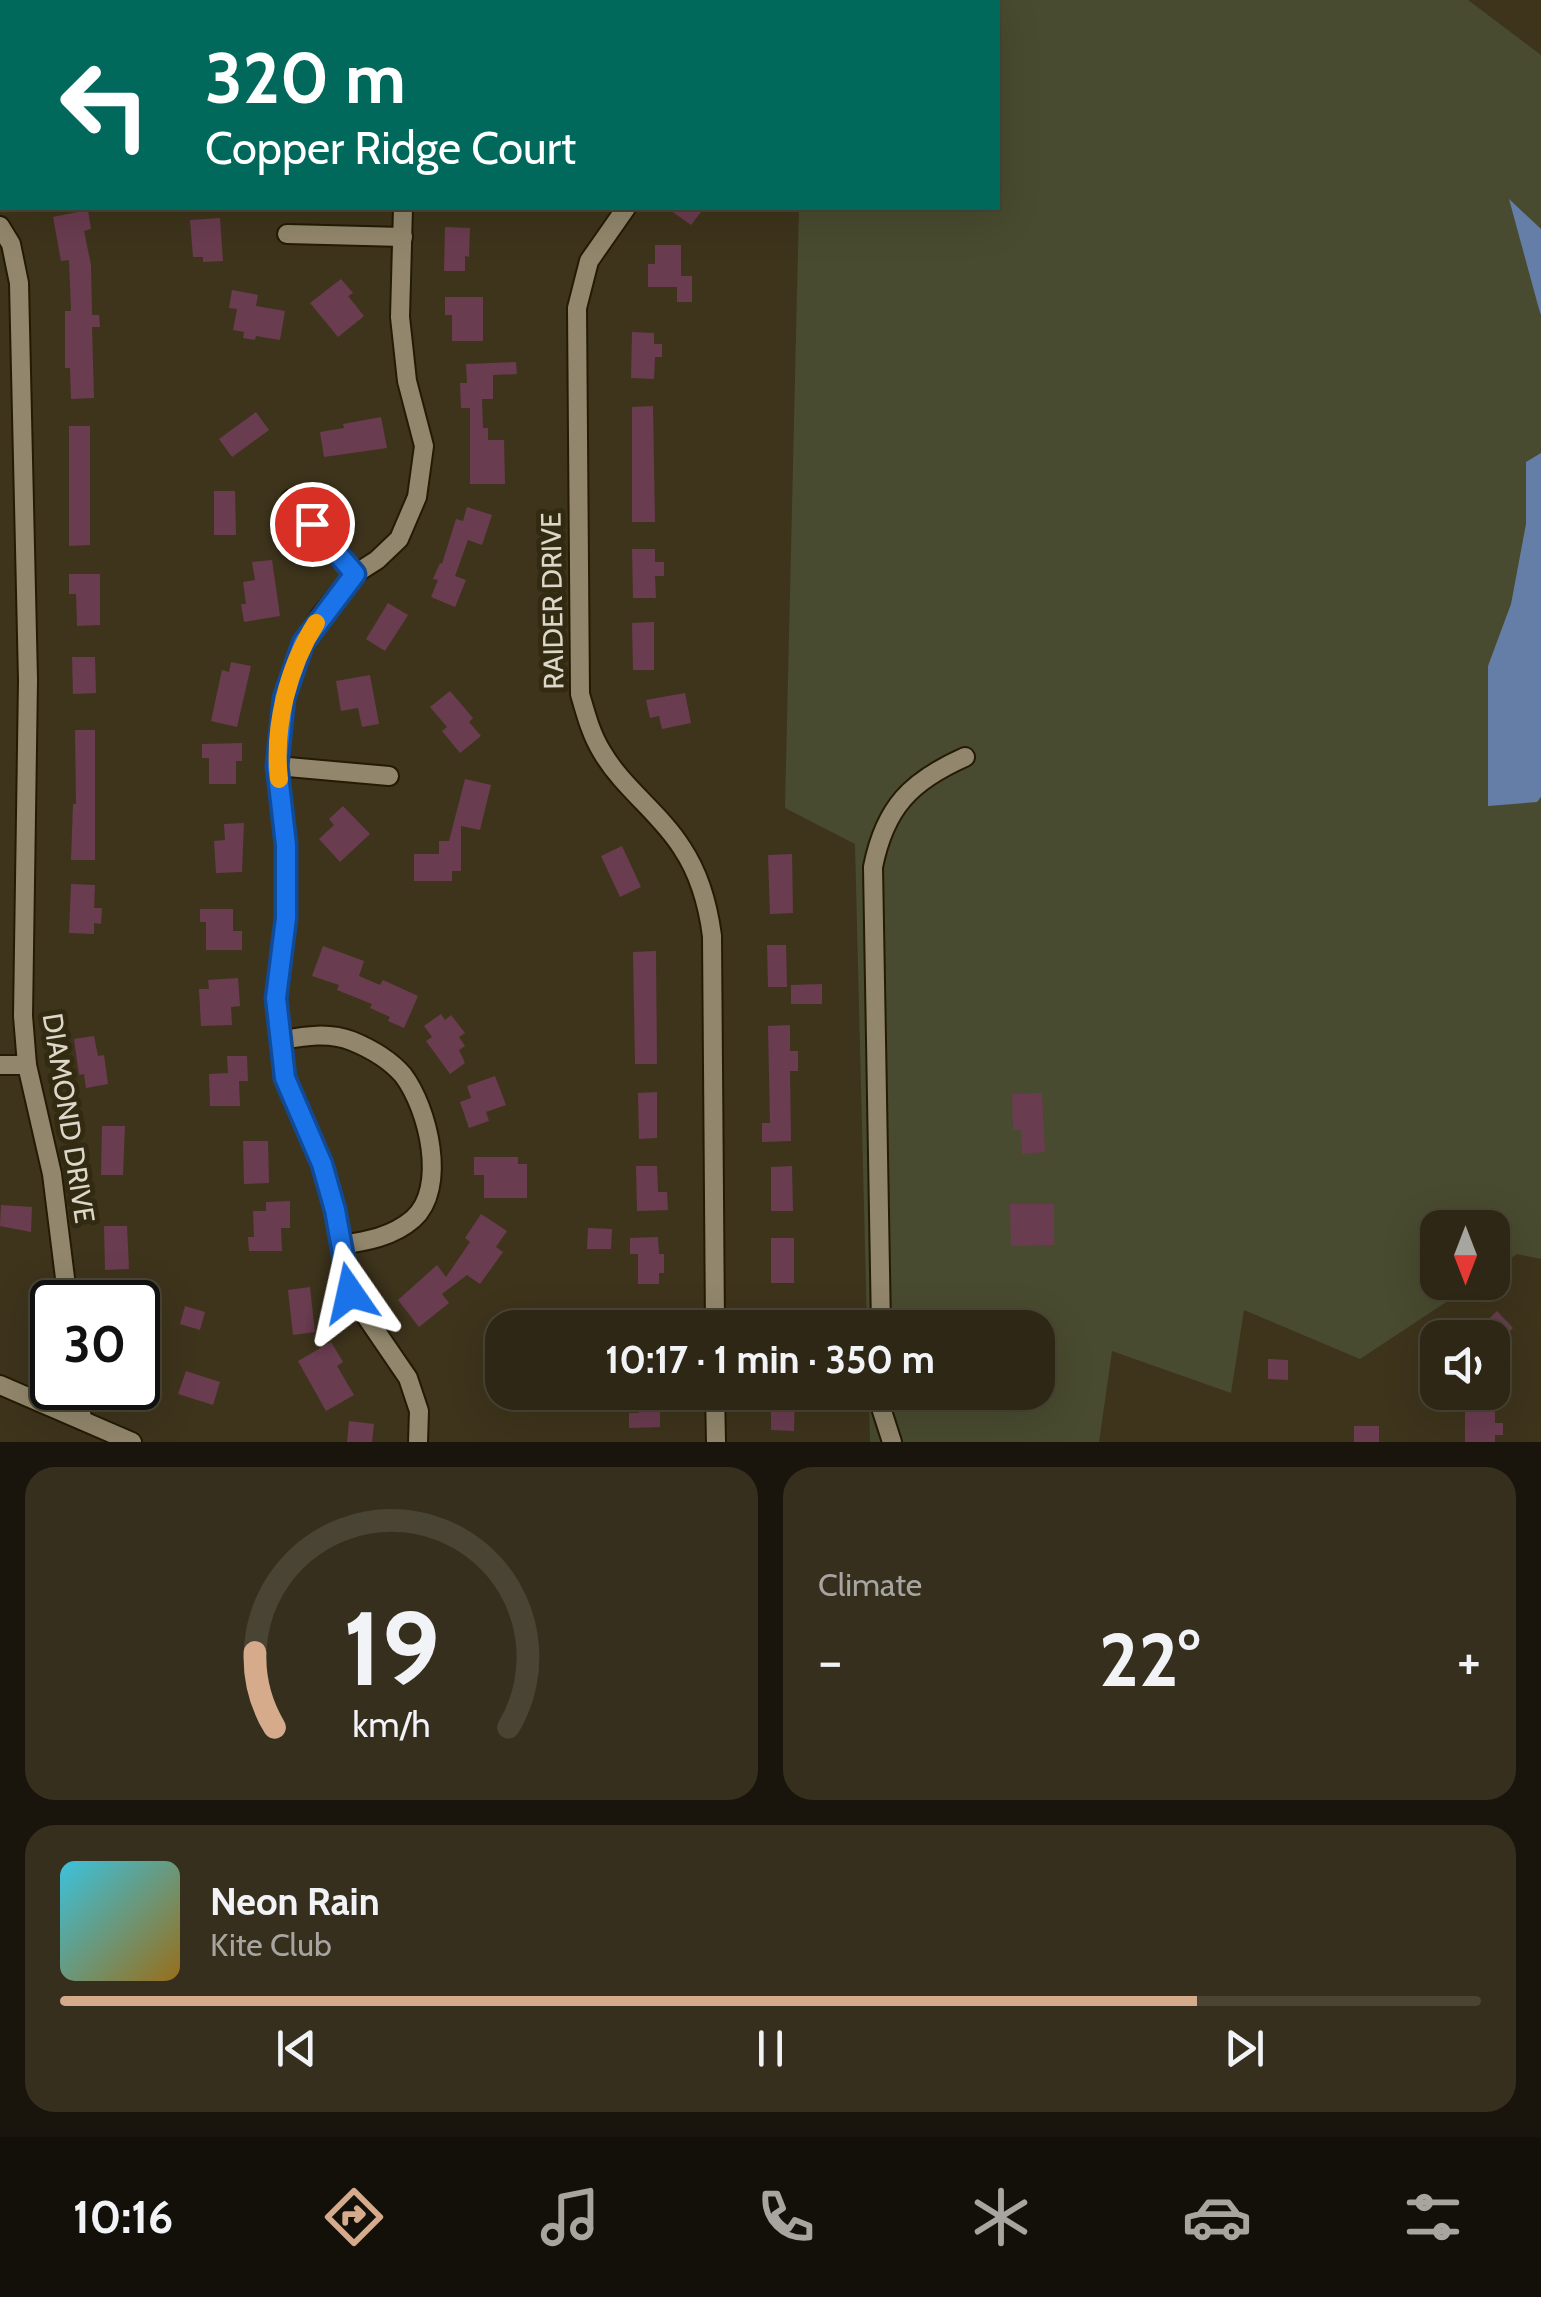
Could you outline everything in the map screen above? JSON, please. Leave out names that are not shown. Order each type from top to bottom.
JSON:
[{"type":"street","points":[[403,210],[400,318],[407,380],[424,446],[417,497],[399,539],[355,574],[303,643],[284,698],[277,766],[286,845],[286,918],[276,998],[285,1078],[322,1164],[350,1293],[408,1378],[419,1410],[418,1442]]},
{"type":"street","name":"RAIDER DRIVE","points":[[625,210],[589,260],[576,308],[580,694],[588,724],[604,755],[682,847],[708,908],[712,936],[715,1310]]},
{"type":"street","name":"DIAMOND DRIVE","points":[[0,226],[11,244],[18,283],[28,680],[23,1016],[26,1065],[52,1174],[65,1280]]},
{"type":"street","points":[[288,234],[403,237]]},
{"type":"street","points":[[291,500],[355,574]]},
{"type":"street","points":[[881,1310],[873,866],[893,809],[922,779],[965,758]]},
{"type":"street","points":[[277,766],[389,776]]},
{"type":"street","points":[[283,1040],[313,1035],[349,1040],[382,1057],[403,1076],[418,1104],[433,1160],[432,1188],[416,1217],[376,1239],[341,1245]]},
{"type":"street","points":[[0,1065],[26,1065]]},
{"type":"street","points":[[0,1385],[132,1442]]},
{"type":"street","points":[[81,1410],[82,1420]]},
{"type":"street","points":[[715,1410],[716,1442]]},
{"type":"street","points":[[882,1410],[892,1442]]},
{"type":"green space","points":[[1000,0],[1468,0],[1541,55],[1541,1259],[1517,1254],[1510,1259],[1510,1210],[1420,1210],[1420,1300],[1449,1300],[1360,1359],[1244,1310],[1231,1393],[1112,1351],[1099,1442],[870,1442],[869,1410],[1055,1410],[1055,1310],[867,1310],[855,844],[785,808],[799,210],[1000,210]]},
{"type":"water","points":[[1509,199],[1541,229],[1541,315],[1539,309]]},
{"type":"water","points":[[1541,453],[1541,797],[1537,802],[1488,806],[1488,666],[1511,604],[1526,524],[1526,462]]},
{"type":"building","points":[[88,210],[91,229],[84,231],[91,265],[92,315],[99,315],[100,327],[92,327],[94,398],[71,399],[70,368],[65,368],[65,311],[71,311],[69,260],[61,261],[53,217]]},
{"type":"building","points":[[670,210],[702,210],[691,225]]},
{"type":"building","points":[[220,218],[223,261],[203,262],[203,257],[193,257],[190,220]]},
{"type":"building","points":[[445,227],[470,228],[465,271],[444,271]]},
{"type":"building","points":[[655,245],[681,245],[681,276],[692,276],[692,302],[677,302],[677,287],[648,287],[648,264],[655,264]]},
{"type":"building","points":[[341,279],[353,293],[348,296],[364,316],[338,337],[310,303]]},
{"type":"building","points":[[232,290],[258,295],[256,306],[285,311],[280,340],[243,338],[244,332],[233,330],[237,309],[229,308]]},
{"type":"building","points":[[445,297],[483,297],[483,341],[452,341],[452,315],[445,315]]},
{"type":"building","points":[[632,332],[654,333],[654,344],[662,344],[662,357],[655,357],[654,379],[631,378]]},
{"type":"building","points":[[516,362],[517,374],[493,375],[493,399],[482,399],[483,428],[488,428],[488,440],[504,440],[505,484],[470,484],[470,408],[461,408],[460,383],[467,383],[466,364]]},
{"type":"building","points":[[653,406],[655,522],[632,522],[632,407]]},
{"type":"building","points":[[256,412],[269,430],[232,457],[219,439]]},
{"type":"building","points":[[381,417],[387,448],[324,457],[320,432]]},
{"type":"building","points":[[69,426],[90,426],[90,545],[69,546]]},
{"type":"building","points":[[214,491],[235,491],[236,535],[214,535]]},
{"type":"building","points":[[467,507],[492,515],[482,545],[468,540],[455,576],[466,580],[455,607],[431,597],[438,580],[433,579],[442,564],[456,519],[463,521]]},
{"type":"building","points":[[632,549],[655,549],[655,562],[664,562],[664,576],[655,576],[656,598],[633,598]]},
{"type":"building","points":[[272,560],[280,616],[244,622],[243,582],[255,580],[252,562]]},
{"type":"building","points":[[69,574],[100,574],[100,625],[77,626],[76,594],[69,594]]},
{"type":"building","points":[[388,603],[408,615],[385,651],[366,639]]},
{"type":"building","points":[[654,622],[654,670],[633,670],[632,623]]},
{"type":"building","points":[[72,657],[95,657],[96,693],[73,694]]},
{"type":"building","points":[[231,662],[251,666],[237,727],[211,721],[222,670],[229,672]]},
{"type":"building","points":[[370,675],[379,724],[362,727],[358,708],[341,711],[336,681]]},
{"type":"building","points":[[450,691],[473,718],[469,722],[481,736],[460,753],[442,731],[447,727],[430,707]]},
{"type":"building","points":[[685,693],[691,723],[662,729],[659,716],[650,718],[646,700]]},
{"type":"building","points":[[75,730],[95,730],[95,860],[71,860],[76,804]]},
{"type":"building","points":[[242,743],[242,761],[236,761],[236,784],[209,784],[209,758],[202,758],[202,744]]},
{"type":"building","points":[[465,779],[491,785],[480,830],[461,826],[461,871],[452,871],[452,881],[414,881],[414,854],[439,854],[439,841],[449,841]]},
{"type":"building","points":[[343,806],[370,834],[340,862],[319,839],[334,825],[329,819]]},
{"type":"building","points":[[244,823],[242,872],[216,873],[214,841],[225,840],[224,824]]},
{"type":"building","points":[[622,846],[641,887],[620,897],[601,856]]},
{"type":"building","points":[[792,854],[793,913],[770,914],[768,855]]},
{"type":"building","points":[[71,884],[95,885],[94,908],[102,908],[101,924],[94,923],[94,934],[69,933]]},
{"type":"building","points":[[200,909],[233,909],[233,931],[242,931],[242,950],[206,950],[206,922],[200,922]]},
{"type":"building","points":[[767,945],[786,945],[787,987],[768,987]]},
{"type":"building","points":[[323,946],[364,961],[359,976],[380,985],[383,980],[418,996],[404,1028],[370,1008],[372,1004],[337,990],[339,985],[312,976]]},
{"type":"building","points":[[656,951],[657,1064],[635,1064],[633,952]]},
{"type":"building","points":[[238,978],[240,1006],[231,1007],[232,1025],[201,1026],[199,989],[209,989],[208,980]]},
{"type":"building","points":[[822,984],[822,1004],[791,1004],[791,985]]},
{"type":"building","points":[[441,1014],[445,1020],[451,1015],[465,1033],[459,1037],[465,1046],[459,1050],[465,1063],[450,1074],[426,1041],[432,1037],[424,1026]]},
{"type":"building","points":[[790,1025],[790,1051],[798,1051],[798,1071],[790,1071],[791,1141],[762,1142],[762,1123],[770,1123],[768,1026]]},
{"type":"building","points":[[94,1036],[98,1056],[104,1055],[108,1084],[86,1088],[84,1074],[79,1075],[74,1039]]},
{"type":"building","points":[[227,1056],[247,1056],[248,1081],[239,1081],[240,1106],[210,1106],[209,1074],[228,1073]]},
{"type":"building","points":[[495,1076],[506,1105],[486,1112],[489,1121],[469,1128],[460,1102],[471,1098],[467,1086]]},
{"type":"building","points":[[657,1092],[657,1138],[639,1139],[638,1093]]},
{"type":"building","points":[[1042,1093],[1045,1152],[1022,1154],[1021,1130],[1013,1130],[1012,1094]]},
{"type":"building","points":[[102,1126],[125,1126],[123,1175],[101,1175]]},
{"type":"building","points":[[243,1141],[268,1141],[269,1183],[244,1184]]},
{"type":"building","points":[[474,1157],[518,1157],[518,1164],[527,1164],[527,1198],[484,1198],[484,1175],[474,1175]]},
{"type":"building","points":[[636,1166],[657,1166],[658,1192],[667,1192],[668,1210],[637,1211]]},
{"type":"building","points":[[792,1166],[793,1211],[771,1211],[771,1167]]},
{"type":"building","points":[[290,1201],[290,1228],[281,1228],[282,1251],[249,1251],[248,1237],[254,1237],[253,1211],[266,1211],[266,1202]]},
{"type":"building","points":[[1010,1204],[1054,1204],[1054,1245],[1011,1246]]},
{"type":"building","points":[[1,1205],[32,1207],[31,1232],[0,1226]]},
{"type":"building","points":[[481,1214],[507,1231],[496,1247],[503,1252],[480,1284],[467,1275],[442,1294],[449,1303],[419,1327],[398,1300],[437,1265],[446,1277],[470,1242],[465,1238]]},
{"type":"building","points":[[104,1226],[127,1226],[129,1269],[105,1270]]},
{"type":"building","points":[[588,1228],[612,1229],[611,1249],[587,1249]]},
{"type":"building","points":[[658,1237],[659,1254],[664,1254],[664,1273],[659,1273],[659,1284],[638,1284],[638,1254],[630,1254],[630,1238]]},
{"type":"building","points":[[771,1238],[794,1238],[794,1283],[771,1283]]},
{"type":"building","points":[[310,1287],[315,1332],[293,1335],[288,1290]]},
{"type":"building","points":[[185,1306],[205,1312],[200,1330],[180,1324]]},
{"type":"building","points":[[1497,1311],[1505,1320],[1487,1320]]},
{"type":"building","points":[[331,1342],[343,1362],[337,1366],[354,1395],[326,1411],[298,1361]]},
{"type":"building","points":[[1268,1359],[1288,1360],[1288,1380],[1268,1379]]},
{"type":"building","points":[[186,1371],[220,1382],[213,1405],[178,1394]]},
{"type":"building","points":[[660,1410],[660,1427],[629,1428],[629,1413]]},
{"type":"building","points":[[771,1410],[795,1410],[794,1431],[771,1430]]},
{"type":"building","points":[[1465,1410],[1495,1410],[1495,1423],[1503,1423],[1503,1435],[1495,1435],[1495,1442],[1465,1442]]},
{"type":"building","points":[[349,1421],[374,1424],[372,1442],[347,1442]]},
{"type":"building","points":[[1354,1426],[1379,1426],[1379,1442],[1354,1442]]},
{"type":"slow traffic","points":[[279,779],[284,698],[303,643],[316,623]]},
{"type":"route","points":[[312,524],[355,574],[303,643],[284,698],[277,766],[286,845],[286,918],[276,998],[285,1078],[322,1164],[350,1293]]}]
